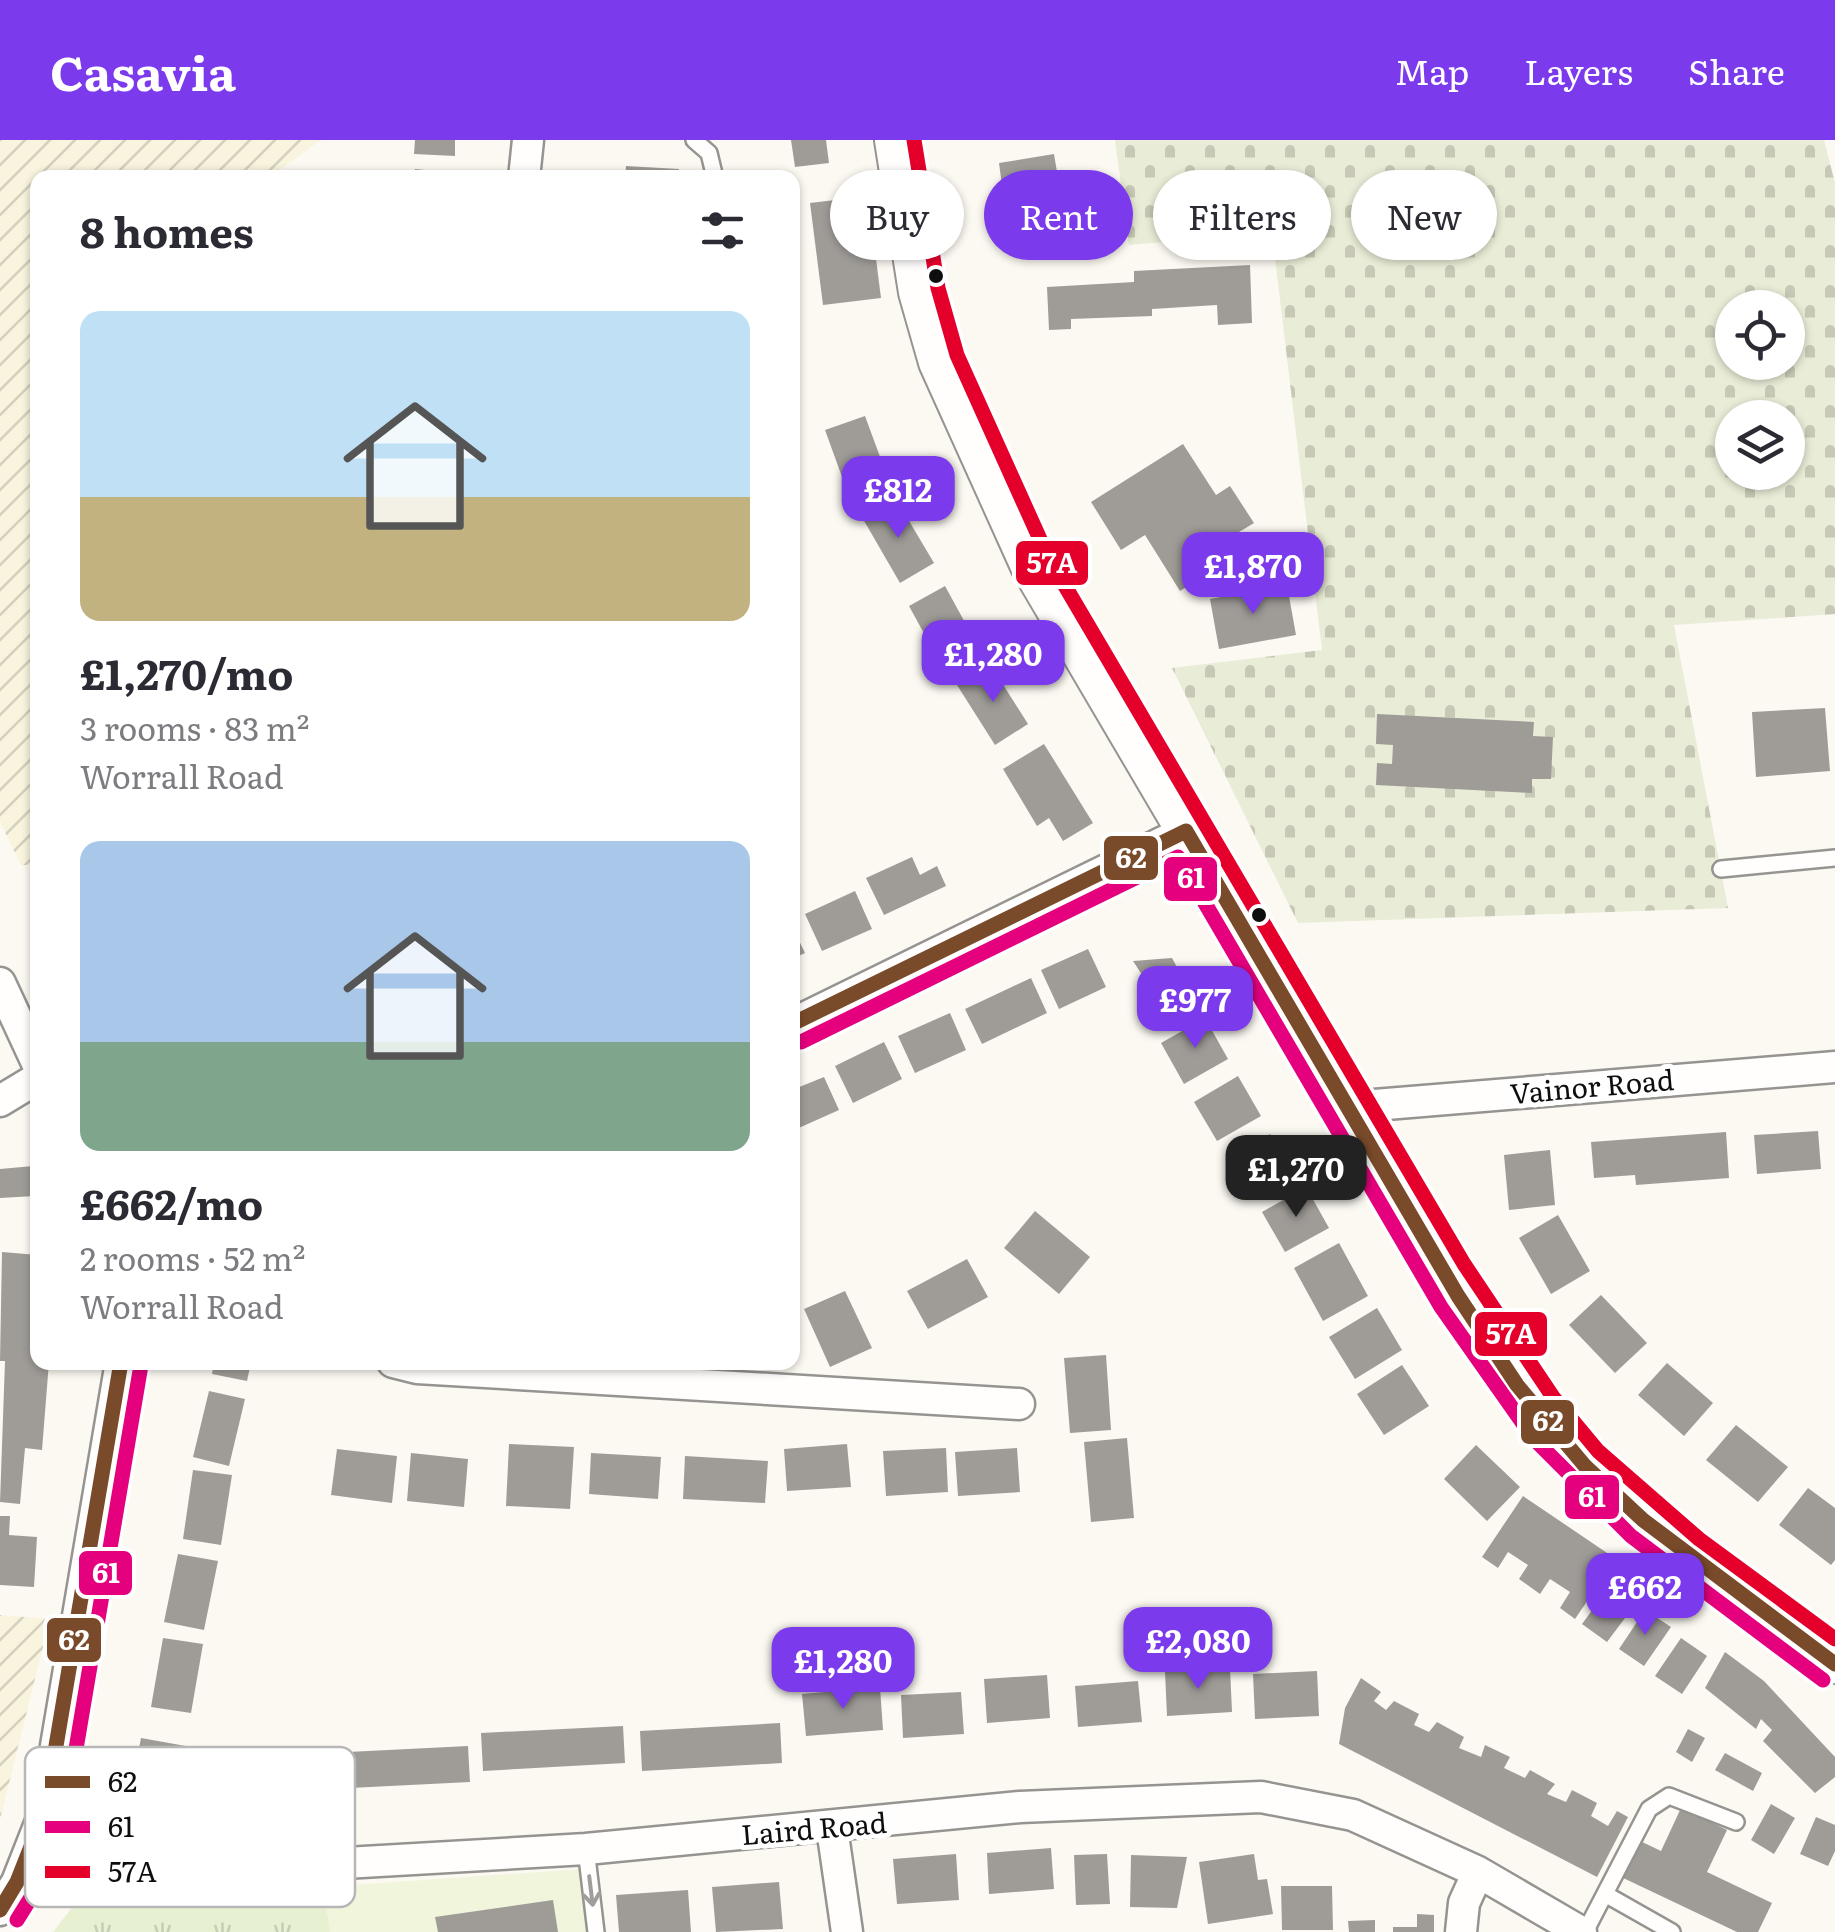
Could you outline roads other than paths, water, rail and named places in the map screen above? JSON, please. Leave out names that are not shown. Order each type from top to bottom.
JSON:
[{"type":"street","points":[[525,170],[528,140]]},
{"type":"street","points":[[894,140],[918,292],[938,362],[968,436],[1030,566],[1456,1290],[1538,1409],[1584,1465],[1686,1555],[1835,1664]]},
{"type":"street","points":[[800,1020],[1186,831]]},
{"type":"street","points":[[0,983],[30,1049]]},
{"type":"street","name":"Vainor Road","points":[[1350,1106],[1835,1067]]},
{"type":"street","points":[[0,1102],[30,1083]]},
{"type":"street","points":[[55,1747],[120,1370]]},
{"type":"street","points":[[512,1370],[1018,1404]]},
{"type":"street","name":"Laird Road","points":[[355,1862],[586,1849],[1020,1807],[1261,1798],[1354,1815],[1478,1872],[1583,1932]]},
{"type":"street","points":[[832,1828],[846,1932]]},
{"type":"street","points":[[0,1910],[25,1861]]},
{"type":"street","points":[[1460,1932],[1464,1903],[1478,1872]]},
{"type":"street","name":"Laird Road","points":[[17,1882],[25,1882]]},
{"type":"lane","points":[[694,140],[709,154],[713,170]]},
{"type":"lane","points":[[1721,869],[1835,858]]},
{"type":"lane","points":[[1583,1932],[1649,1809],[1658,1800],[1669,1796],[1736,1822]]},
{"type":"lane","points":[[586,1849],[596,1932]]},
{"type":"lane","points":[[1606,1894],[1672,1932]]}]
